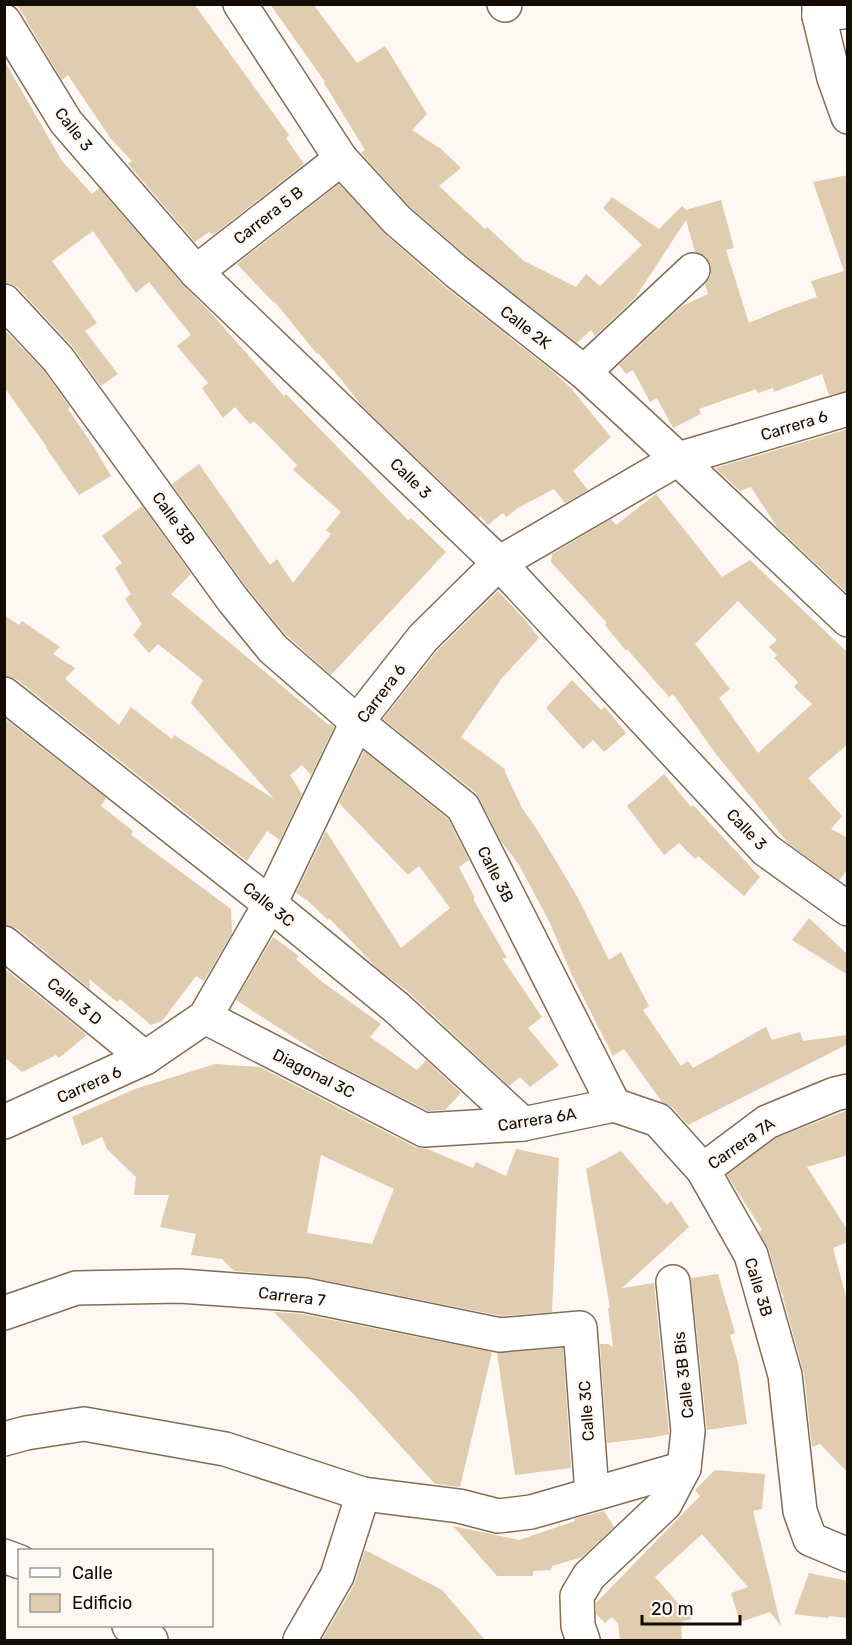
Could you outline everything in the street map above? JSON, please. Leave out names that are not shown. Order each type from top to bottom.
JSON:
[{"type":"street","name":"Calle 2K","points":[[240,4],[341,159],[397,220],[457,272],[584,372],[848,620]]},
{"type":"street","points":[[829,10],[834,78],[848,117]]},
{"type":"street","name":"Calle 3","points":[[4,21],[66,122],[196,272],[499,563],[766,850],[846,904]]},
{"type":"street","name":"Carrera 5 B","points":[[196,272],[341,159]]},
{"type":"street","points":[[584,372],[693,270]]},
{"type":"street","name":"Calle 3B","points":[[4,301],[58,359],[233,600],[273,650],[357,722],[463,807],[614,1105],[658,1120],[703,1170],[751,1256],[785,1375],[800,1511],[810,1539],[848,1555]]},
{"type":"street","name":"Carrera 6","points":[[4,1122],[146,1058],[205,1017],[270,904],[357,722],[423,638],[499,563],[678,459],[848,409]]},
{"type":"street","name":"Calle 3C","points":[[4,694],[270,904],[397,1008],[523,1125]]},
{"type":"street","name":"Calle 3 D","points":[[4,943],[146,1058]]},
{"type":"street","name":"Diagonal 3C","points":[[205,1017],[424,1130]]},
{"type":"street","name":"Carrera 7A","points":[[703,1170],[767,1122],[835,1094],[848,1091]]},
{"type":"street","name":"Carrera 6A","points":[[424,1130],[523,1125],[614,1105]]},
{"type":"street","name":"Calle 3B Bis","points":[[673,1282],[688,1431],[684,1468]]},
{"type":"street","name":"Carrera 7","points":[[4,1313],[76,1288],[180,1286],[305,1295],[500,1335],[580,1328]]},
{"type":"street","name":"Calle 3C","points":[[580,1328],[592,1493]]},
{"type":"street","points":[[4,1439],[26,1432],[84,1424],[225,1449],[363,1494],[459,1506],[498,1515],[531,1512],[684,1468]]},
{"type":"street","points":[[583,1641],[578,1626],[577,1596],[589,1576],[664,1504],[684,1468]]},
{"type":"street","points":[[300,1641],[337,1576],[363,1494]]},
{"type":"street","points":[[130,1627],[151,1641]]},
{"type":"building","points":[[16,4],[194,4],[289,135],[286,138],[304,164],[213,235],[209,232],[195,242],[128,164],[132,161],[111,139],[68,75],[62,80]]},
{"type":"building","points":[[270,4],[313,4],[357,63],[385,46],[427,114],[412,130],[441,149],[461,168],[439,186],[485,229],[487,227],[524,261],[576,287],[586,274],[600,286],[642,245],[603,208],[612,197],[659,229],[682,206],[686,210],[721,200],[734,248],[726,250],[749,323],[817,297],[811,281],[844,271],[813,182],[848,175],[848,391],[829,395],[822,374],[774,392],[773,388],[758,393],[756,389],[699,409],[701,414],[673,428],[657,398],[650,402],[633,370],[626,374],[619,365],[682,306],[708,294],[705,285],[711,276],[711,265],[706,257],[695,252],[686,220],[635,298],[595,336],[591,330],[577,343],[469,258],[410,207],[361,153],[365,150],[325,82]]},
{"type":"building","points":[[4,60],[62,161],[92,194],[99,188],[284,396],[286,394],[408,520],[411,518],[446,552],[331,675],[287,636],[248,589],[172,484],[199,464],[270,565],[277,559],[293,583],[331,534],[326,530],[341,512],[293,470],[297,465],[254,421],[250,424],[235,407],[223,418],[202,388],[208,383],[177,346],[191,335],[149,282],[136,293],[93,231],[52,261],[97,323],[85,331],[118,374],[101,386],[72,346],[18,288],[10,283],[4,283]]},
{"type":"building","points":[[339,184],[385,234],[445,287],[570,387],[611,437],[573,471],[588,490],[565,503],[554,489],[506,517],[503,513],[488,525],[361,405],[275,302],[237,264]]},
{"type":"building","points":[[4,329],[44,371],[70,407],[68,409],[111,476],[79,495],[4,387]]},
{"type":"building","points":[[848,429],[848,594],[777,527],[751,487],[740,491],[715,468]]},
{"type":"building","points":[[656,494],[722,577],[750,560],[848,653],[848,744],[808,778],[842,816],[831,829],[848,838],[848,869],[839,880],[788,843],[716,754],[673,694],[669,697],[627,649],[626,651],[605,625],[607,623],[551,562],[552,554],[611,519],[616,525]],"holes":[[[738,601],[777,640],[769,647],[777,655],[774,658],[798,682],[794,687],[812,704],[758,753],[719,698],[730,689],[695,644]]]},
{"type":"building","points":[[142,506],[191,574],[171,594],[334,727],[311,775],[302,765],[290,775],[302,794],[280,840],[267,831],[247,861],[16,679],[4,676],[4,615],[19,625],[22,621],[60,647],[53,654],[75,668],[65,679],[119,725],[131,707],[172,739],[174,735],[274,799],[191,703],[203,680],[158,644],[149,653],[133,635],[142,624],[125,599],[131,594],[115,568],[122,563],[102,536]]},
{"type":"building","points":[[498,591],[539,638],[502,678],[461,737],[505,769],[522,808],[578,898],[609,960],[621,952],[649,1006],[643,1010],[681,1066],[688,1061],[693,1068],[766,1027],[772,1040],[800,1032],[803,1041],[848,1035],[848,1044],[688,1125],[672,1107],[662,1102],[624,1049],[613,1056],[571,973],[550,923],[519,865],[501,841],[475,792],[383,719],[437,651]]},
{"type":"building","points":[[572,680],[601,710],[605,707],[626,733],[604,752],[593,740],[583,749],[546,708]]},
{"type":"building","points":[[4,718],[106,798],[101,806],[133,831],[131,835],[231,909],[232,933],[204,981],[196,976],[162,1021],[151,1025],[120,999],[117,1002],[89,979],[90,989],[16,928],[4,925]]},
{"type":"building","points":[[364,751],[448,819],[469,860],[459,867],[475,898],[473,899],[507,958],[502,958],[542,1017],[528,1028],[559,1065],[530,1087],[520,1077],[509,1086],[407,991],[378,969],[329,918],[328,920],[296,893],[326,831],[401,948],[450,908],[419,866],[408,875],[339,803]]},
{"type":"building","points":[[664,774],[691,807],[693,805],[760,877],[744,896],[698,856],[695,859],[679,843],[664,855],[627,806]]},
{"type":"building","points":[[809,918],[848,955],[848,975],[792,940]]},
{"type":"building","points":[[273,937],[299,956],[296,959],[321,981],[381,1024],[370,1037],[417,1070],[426,1060],[461,1093],[445,1110],[428,1111],[327,1059],[236,1000]]},
{"type":"building","points":[[4,968],[87,1035],[59,1058],[56,1055],[22,1072],[4,1057]]},
{"type":"building","points":[[215,1064],[260,1067],[415,1147],[427,1149],[473,1168],[476,1162],[506,1176],[516,1149],[559,1158],[552,1312],[501,1316],[309,1277],[234,1271],[222,1259],[191,1255],[196,1234],[160,1227],[169,1195],[134,1195],[136,1177],[107,1149],[102,1137],[82,1146],[72,1117],[135,1089]],"holes":[[[321,1155],[394,1189],[372,1244],[307,1233]]]},
{"type":"building","points":[[848,1110],[848,1155],[807,1167],[848,1231],[848,1242],[833,1248],[848,1304],[848,1473],[820,1444],[812,1447],[804,1373],[784,1297],[769,1250],[759,1232],[762,1230],[727,1175],[776,1138]]},
{"type":"building","points":[[621,1151],[667,1205],[671,1201],[689,1227],[622,1288],[654,1283],[669,1434],[607,1443],[600,1344],[613,1347],[608,1308],[610,1308],[586,1169]]},
{"type":"building","points":[[718,1274],[735,1333],[730,1335],[738,1362],[747,1424],[707,1430],[691,1278]]},
{"type":"building","points":[[274,1312],[302,1314],[492,1352],[460,1487],[435,1484]]},
{"type":"building","points":[[563,1348],[571,1468],[515,1475],[497,1353]]},
{"type":"building","points":[[715,1470],[765,1474],[762,1509],[753,1511],[781,1626],[770,1612],[740,1622],[731,1593],[748,1587],[702,1534],[655,1577],[692,1619],[681,1622],[682,1641],[620,1641],[618,1623],[612,1617],[605,1623],[596,1614],[596,1603],[700,1496],[695,1490]]},
{"type":"building","points":[[604,1511],[614,1527],[582,1557],[552,1566],[551,1570],[533,1571],[533,1576],[497,1576],[453,1526],[519,1540],[575,1521],[574,1519]]},
{"type":"building","points":[[365,1550],[442,1590],[486,1641],[321,1641],[355,1582]]},
{"type":"building","points":[[809,1573],[848,1581],[848,1618],[794,1614]]}]
